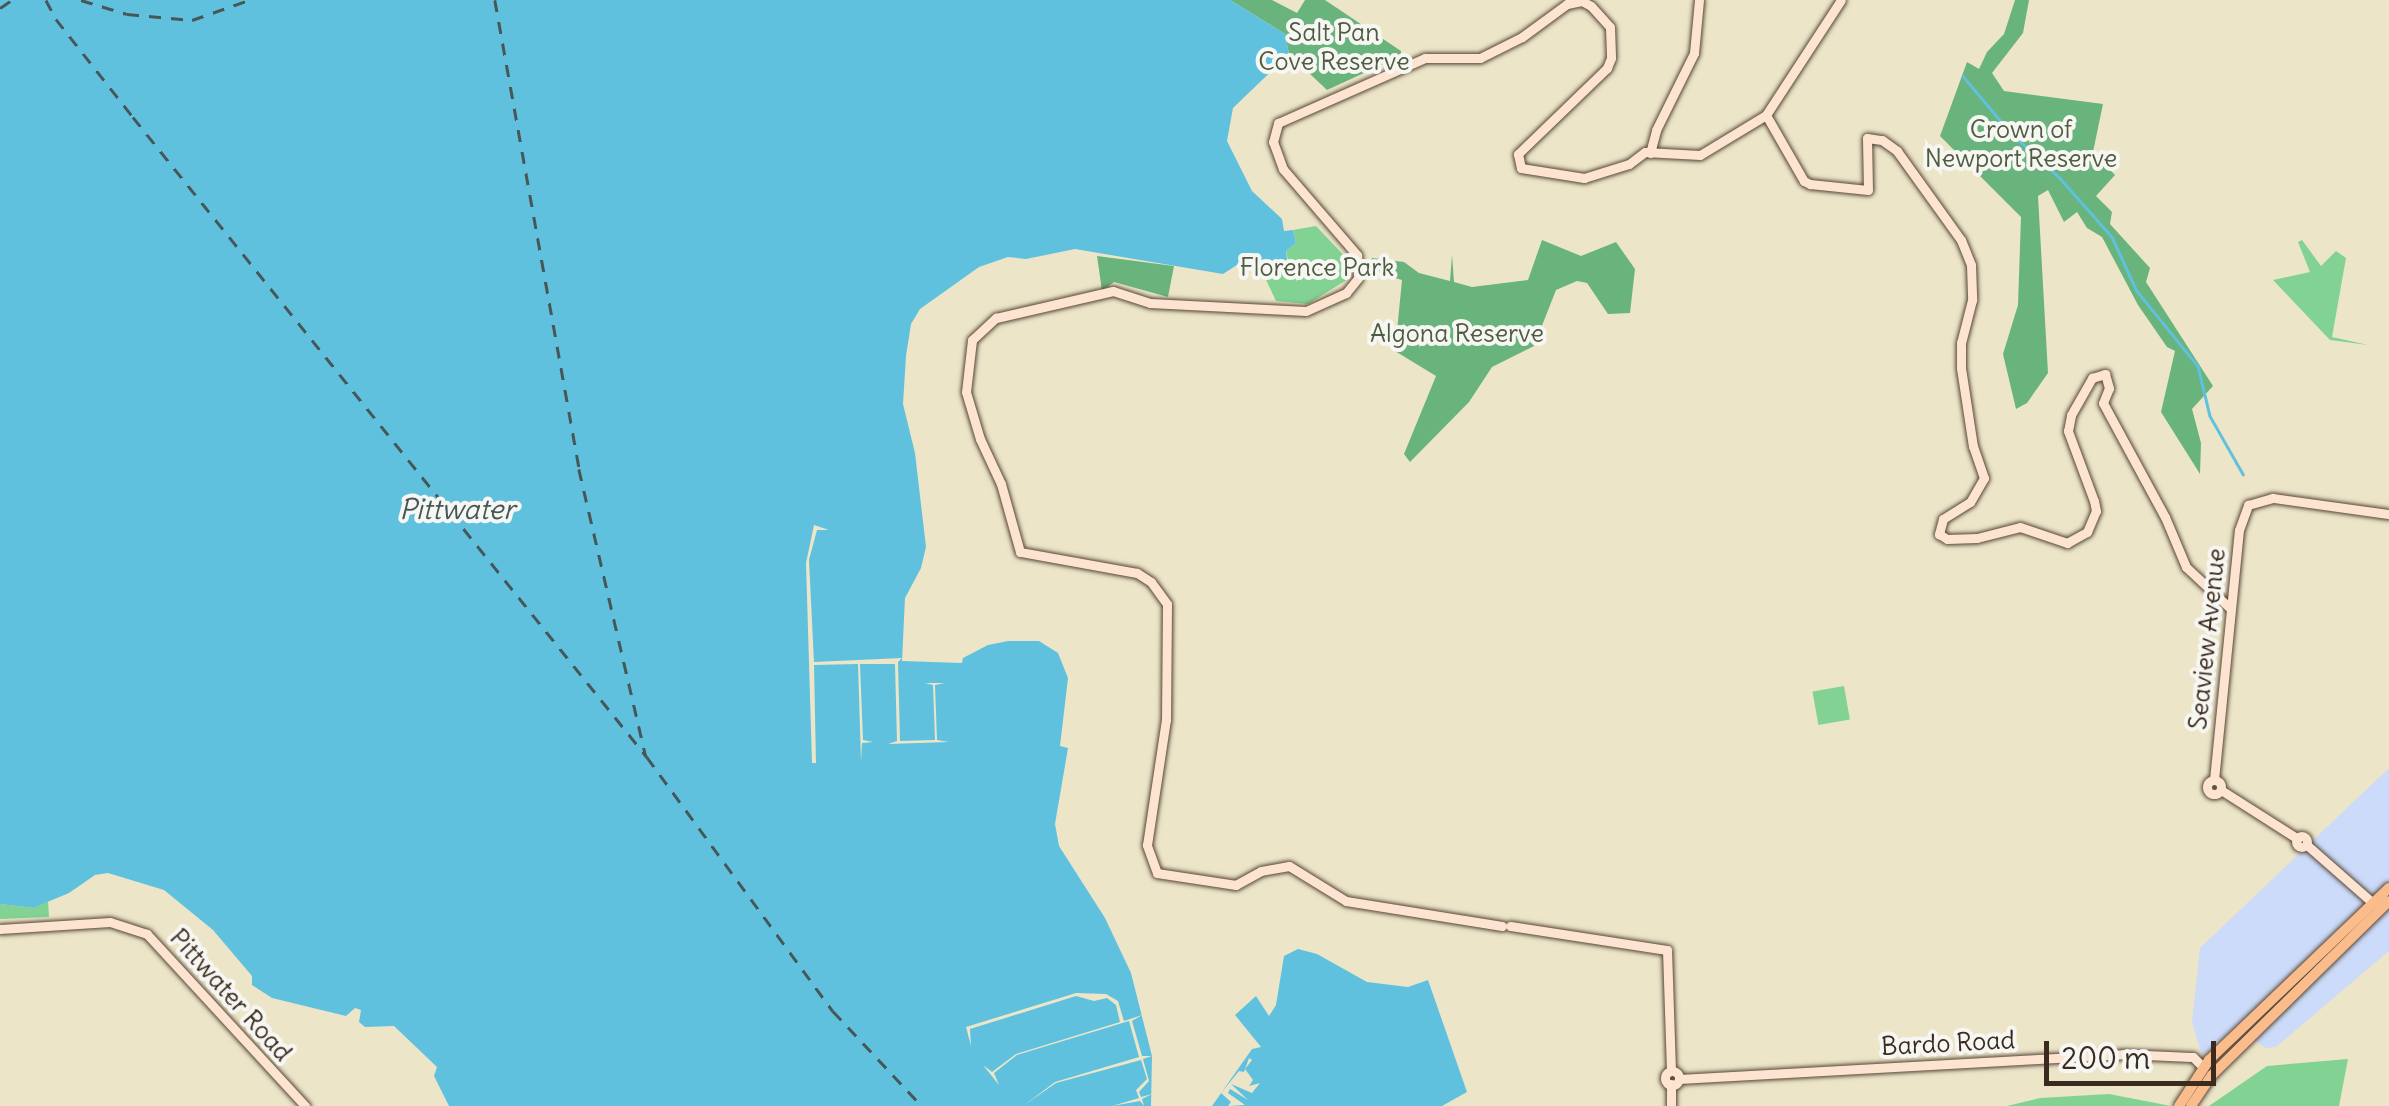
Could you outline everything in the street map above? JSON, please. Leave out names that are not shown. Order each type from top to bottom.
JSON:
[{"type":"main road","points":[[2191,1106],[2226,1043],[2389,888]]},
{"type":"main road","points":[[2179,1106],[2208,1071],[2243,1045],[2389,902]]},
{"type":"main road","points":[[2243,1045],[2244,1026]]},
{"type":"main road","points":[[2226,1043],[2243,1045]]},
{"type":"street","points":[[1650,153],[1656,130],[1694,52],[1699,0]]},
{"type":"street","points":[[1672,1106],[1667,950],[1346,901],[1290,866],[1261,871],[1236,885],[1157,873],[1148,845],[1166,720],[1167,604],[1151,582],[1137,574],[1020,552],[966,392],[972,340],[996,318],[1113,291],[1150,303],[1306,312],[1346,292],[1358,278],[1357,255],[1283,169],[1273,142],[1278,123],[1425,58],[1480,58],[1522,38],[1568,4],[1582,1],[1610,27],[1612,58],[1598,79],[1525,142],[1518,154],[1522,168],[1584,178],[1650,153],[1700,155],[1766,115],[1841,0]]},
{"type":"street","points":[[1766,115],[1804,181],[1810,184],[1868,190],[1867,138],[1882,140],[1896,152],[1961,240],[1971,265],[1972,300],[1961,368],[1972,446],[1984,478],[1970,502],[1943,519],[1938,534],[1947,539],[1976,538],[2020,527],[2067,543],[2087,532],[2093,524],[2094,501],[2068,432],[2071,415],[2092,378],[2105,374],[2110,388],[2103,402],[2165,517],[2186,567],[2230,608]]},
{"type":"street","name":"Seaview Avenue","points":[[2374,903],[2302,842],[2221,790],[2220,782],[2214,780],[2239,530],[2248,505],[2273,498],[2389,514]]},
{"type":"street","name":"Pittwater Road","points":[[0,929],[110,922],[147,934],[304,1106]]},
{"type":"street","name":"Bardo Road","points":[[1674,1078],[2123,1054],[2193,1056],[2208,1071]]},
{"type":"shaded area","points":[[2389,768],[2389,951],[2276,1047],[2265,1048],[2238,1026],[2202,1056],[2192,1022],[2200,948]]},
{"type":"green space","name":"Salt Pan Cove Reserve","points":[[1230,0],[1272,0],[1297,13],[1305,0],[1325,0],[1401,51],[1401,56],[1327,90],[1289,54],[1285,34]]},
{"type":"green space","name":"Crown of Newport Reserve","points":[[2015,0],[2029,0],[2023,33],[1992,73],[2004,91],[2103,104],[2093,152],[2115,175],[2096,196],[2112,212],[2110,224],[2150,268],[2146,282],[2213,386],[2192,409],[2201,443],[2200,474],[2161,412],[2175,351],[2167,347],[2138,305],[2102,237],[2087,228],[2077,212],[2064,222],[2048,190],[2038,196],[2048,373],[2027,403],[2016,409],[2003,354],[2018,305],[2021,217],[1940,136],[1967,62],[1979,69],[1987,52],[2004,34]]},
{"type":"green space","name":"Florence Park","points":[[1316,226],[1352,264],[1348,279],[1308,304],[1276,301],[1261,269],[1291,274],[1286,251],[1296,243],[1293,230]]},
{"type":"green space","name":"Algona Reserve","points":[[1542,240],[1581,256],[1616,242],[1635,269],[1630,313],[1608,314],[1587,283],[1577,281],[1556,290],[1534,346],[1492,367],[1469,402],[1410,462],[1404,454],[1436,376],[1395,351],[1402,280],[1368,270],[1372,258],[1404,262],[1419,273],[1450,281],[1452,255],[1454,282],[1472,287],[1528,280]]},
{"type":"green space","points":[[2302,240],[2321,266],[2336,251],[2346,258],[2332,337],[2368,345],[2330,340],[2273,280],[2310,272],[2298,242]]},
{"type":"green space","points":[[1097,256],[1174,266],[1168,297],[1114,282],[1102,291]]},
{"type":"green space","points":[[1844,686],[1850,719],[1818,725],[1812,692]]},
{"type":"green space","points":[[48,901],[49,917],[0,919],[0,904],[33,908]]},
{"type":"green space","points":[[2348,1059],[2339,1106],[2209,1106],[2267,1066]]},
{"type":"green space","points":[[2109,1094],[2171,1106],[2007,1106],[2040,1098]]},
{"type":"water","name":"Pittwater","points":[[0,0],[1230,0],[1285,34],[1289,54],[1233,108],[1227,141],[1252,191],[1282,219],[1284,231],[1293,230],[1296,243],[1286,251],[1289,276],[1258,263],[1240,263],[1223,274],[1075,249],[1026,259],[1008,257],[979,267],[920,309],[911,324],[906,356],[903,404],[915,453],[926,547],[921,568],[905,598],[902,661],[962,663],[963,658],[988,645],[1008,641],[1039,641],[1058,653],[1068,678],[1060,746],[1068,748],[1055,824],[1059,846],[1105,918],[1131,973],[1152,1056],[1151,1106],[449,1106],[434,1076],[437,1067],[394,1026],[365,1027],[359,1022],[361,1010],[355,1008],[346,1016],[272,998],[252,985],[252,976],[213,930],[164,890],[108,873],[95,875],[69,893],[33,908],[0,904]]},
{"type":"water","points":[[1298,949],[1317,954],[1367,982],[1408,987],[1428,980],[1467,1092],[1442,1106],[1212,1106],[1252,1049],[1261,1047],[1235,1015],[1256,996],[1269,1016],[1276,1005],[1284,956]]},
{"type":"pier","points":[[814,525],[829,530],[817,530],[809,560],[814,662],[902,658],[898,662],[900,741],[935,740],[933,685],[925,683],[945,683],[935,685],[937,740],[949,742],[888,744],[897,741],[895,664],[860,664],[863,740],[873,742],[862,743],[861,761],[858,664],[814,665],[816,763],[812,763],[806,563]]},
{"type":"pier","points":[[1076,993],[1106,994],[1118,1001],[1124,1021],[1142,1015],[1132,1021],[1142,1056],[1152,1056],[1143,1059],[1149,1081],[1139,1092],[1141,1097],[1152,1094],[1142,1099],[1144,1106],[1140,1101],[1112,1106],[1139,1098],[1136,1090],[1147,1079],[1141,1060],[1056,1083],[1023,1106],[1055,1082],[1139,1057],[1129,1021],[1017,1055],[994,1073],[999,1085],[983,1065],[992,1072],[1016,1054],[1120,1022],[1116,1005],[1107,998],[1094,1001],[1076,996],[970,1029],[971,1046],[966,1027]]},
{"type":"pier","points":[[1245,1069],[1253,1080],[1249,1086],[1260,1083],[1252,1093],[1231,1084],[1248,1100],[1230,1089],[1228,1093],[1245,1105],[1228,1106],[1231,1102],[1221,1093]]},
{"type":"waterway","points":[[1963,76],[2010,132],[2060,178],[2112,237],[2137,291],[2198,366],[2210,416],[2243,474]]},
{"type":"ferry route","points":[[0,8],[12,0]]},
{"type":"ferry route","points":[[46,0],[56,19],[133,117],[647,757],[833,1011],[922,1106]]},
{"type":"ferry route","points":[[81,0],[127,14],[192,20],[249,0]]},
{"type":"ferry route","points":[[495,0],[579,469],[646,756]]}]
